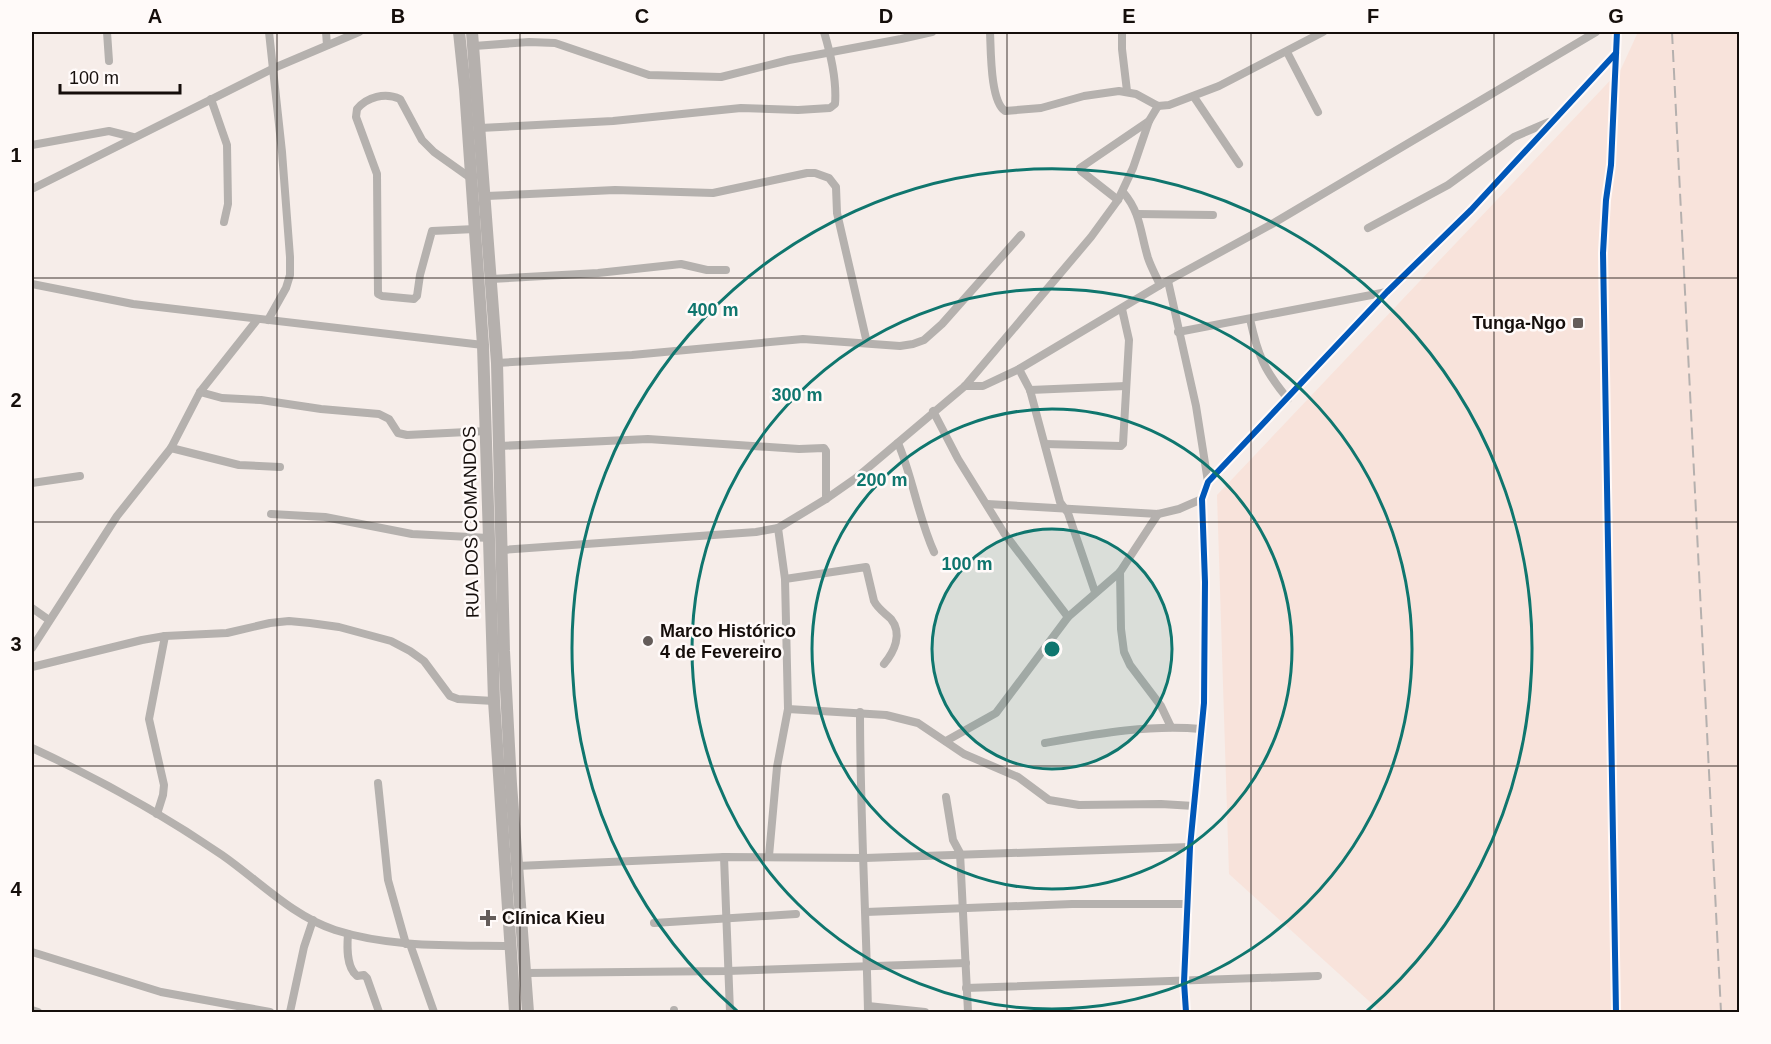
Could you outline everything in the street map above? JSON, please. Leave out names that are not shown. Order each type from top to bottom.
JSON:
[{"type":"main road","name":"RUA DOS COMANDOS","points":[[459,32],[464,71],[483,345],[494,701],[515,1012]]},
{"type":"main road","name":"RUA DOS COMANDOS","points":[[472,32],[497,363],[504,651],[516,866],[528,1012]]},
{"type":"street","points":[[107,32],[109,61]]},
{"type":"street","points":[[268,320],[286,288],[290,275],[274,68],[269,32]]},
{"type":"street","points":[[326,32],[327,45]]},
{"type":"street","points":[[32,189],[274,68],[359,32]]},
{"type":"street","points":[[480,128],[613,121],[741,108],[798,110],[831,108],[836,102],[830,52],[824,32]]},
{"type":"street","points":[[474,46],[529,42],[555,43],[657,76],[728,76],[830,52],[932,32]]},
{"type":"street","points":[[990,32],[995,86],[998,101],[1004,111],[1041,108],[1102,93],[1127,91],[1158,106],[1169,105],[1194,97],[1323,32]]},
{"type":"street","points":[[1122,32],[1127,91]]},
{"type":"street","points":[[965,386],[983,386],[1019,369],[1164,283],[1272,224],[1596,32]]},
{"type":"street","points":[[1616,1012],[1603,254],[1605,208],[1611,165],[1617,32]]},
{"type":"street","points":[[1287,52],[1318,112]]},
{"type":"street","points":[[1186,1012],[1184,982],[1190,847],[1204,703],[1205,582],[1202,499],[1208,482],[1387,292],[1471,210],[1616,53]]},
{"type":"street","points":[[472,179],[434,152],[422,140],[400,99],[386,95],[367,100],[359,106],[356,117],[377,174],[378,294],[416,298],[432,231],[475,229]]},
{"type":"street","points":[[1194,97],[1239,164]]},
{"type":"street","points":[[211,99],[227,145],[228,204],[224,222]]},
{"type":"street","points":[[502,550],[756,532],[778,528],[826,499],[898,443],[965,386],[1084,245],[1120,196],[1149,121],[1158,106]]},
{"type":"street","points":[[1149,121],[1080,168],[1081,171],[1131,202],[1137,214],[1149,262],[1164,283],[1178,332],[1196,406],[1208,482]]},
{"type":"street","points":[[1368,228],[1448,185],[1514,137],[1552,121]]},
{"type":"street","points":[[32,145],[109,131],[133,137]]},
{"type":"street","points":[[486,196],[623,190],[713,193],[807,173],[823,175],[829,178],[836,187],[837,213],[867,343]]},
{"type":"street","points":[[1137,214],[1213,215]]},
{"type":"street","points":[[497,363],[632,355],[803,339],[900,346],[913,344],[924,340],[942,324],[1021,235]]},
{"type":"street","points":[[491,279],[598,273],[681,264],[706,270],[726,270]]},
{"type":"street","points":[[32,284],[133,304],[483,345]]},
{"type":"street","points":[[1178,332],[1387,292]]},
{"type":"street","points":[[1045,444],[1122,445],[1129,335],[1122,309]]},
{"type":"street","points":[[1250,319],[1256,349],[1264,366],[1288,399]]},
{"type":"street","points":[[32,648],[117,516],[171,448],[201,393],[257,320]]},
{"type":"street","points":[[1019,369],[1030,390],[1060,502],[1068,513],[1095,592]]},
{"type":"street","points":[[1030,390],[1126,386]]},
{"type":"street","points":[[201,393],[222,398],[261,400],[321,409],[380,414],[389,419],[398,433],[407,435],[487,431]]},
{"type":"street","points":[[933,411],[958,459],[1004,533],[1068,618]]},
{"type":"street","points":[[500,446],[648,439],[799,449],[821,448],[826,451],[826,499]]},
{"type":"street","points":[[898,443],[907,463],[924,528],[934,552]]},
{"type":"street","points":[[171,448],[238,465],[280,467]]},
{"type":"street","points":[[32,483],[80,476]]},
{"type":"street","points":[[987,504],[1158,514],[1179,509],[1202,499]]},
{"type":"street","points":[[271,514],[338,518],[412,534],[489,538]]},
{"type":"street","points":[[946,741],[996,713],[1068,618],[1120,572],[1158,514]]},
{"type":"street","points":[[769,856],[777,767],[788,709],[785,579],[778,528]]},
{"type":"street","points":[[785,579],[866,567],[876,606],[893,621],[897,637],[893,653],[884,664]]},
{"type":"street","points":[[1120,572],[1121,636],[1124,652],[1130,665],[1161,706],[1171,727]]},
{"type":"street","points":[[32,608],[50,620]]},
{"type":"street","points":[[32,667],[165,636],[227,633],[289,621],[339,627],[391,641],[410,651],[430,668],[450,696],[458,699],[494,701]]},
{"type":"street","points":[[157,814],[164,785],[149,719],[165,636]]},
{"type":"street","points":[[788,709],[860,712],[894,716],[918,723],[982,763],[1018,777],[1049,800],[1079,805],[1194,806]]},
{"type":"street","points":[[860,712],[860,791],[865,858],[868,1009],[925,1012]]},
{"type":"street","points":[[1046,743],[1171,727],[1201,729]]},
{"type":"street","points":[[32,748],[157,814],[224,856],[290,906],[313,920],[348,934],[408,944],[511,946]]},
{"type":"street","points":[[378,783],[388,880],[408,944],[434,1012]]},
{"type":"street","points":[[946,798],[953,840],[960,853],[968,1012]]},
{"type":"street","points":[[516,866],[724,857],[865,858],[1190,847]]},
{"type":"street","points":[[724,857],[730,1012]]},
{"type":"street","points":[[866,912],[1072,904],[1188,904]]},
{"type":"street","points":[[654,923],[796,914]]},
{"type":"street","points":[[290,1012],[304,947],[313,920]]},
{"type":"street","points":[[348,934],[347,951],[353,973],[357,976],[364,975],[367,978],[379,1012]]},
{"type":"street","points":[[32,952],[161,992],[258,1012],[270,1012]]},
{"type":"street","points":[[526,973],[728,971],[966,963]]},
{"type":"street","points":[[966,988],[1318,976]]},
{"type":"street","points":[[32,1010],[38,1012]]},
{"type":"shaded area","points":[[1638,32],[1739,32],[1739,1012],[1381,1012],[1229,874],[1217,495],[1621,69]]},
{"type":"railway","points":[[1672,32],[1721,1012]]},
{"type":"cycle path","points":[[1616,1012],[1603,253],[1606,200],[1611,165],[1617,32]]},
{"type":"cycle path","points":[[1186,1012],[1184,982],[1190,847],[1204,703],[1205,582],[1202,499],[1208,482],[1387,292],[1471,210],[1616,53]]},
{"type":"place","name":"Tunga-Ngo","points":[[1578,323]]},
{"type":"place","name":"Marco Histórico 4 de Fevereiro","points":[[648,641]]},
{"type":"place","name":"Clínica Kieu","points":[[488,918]]}]
